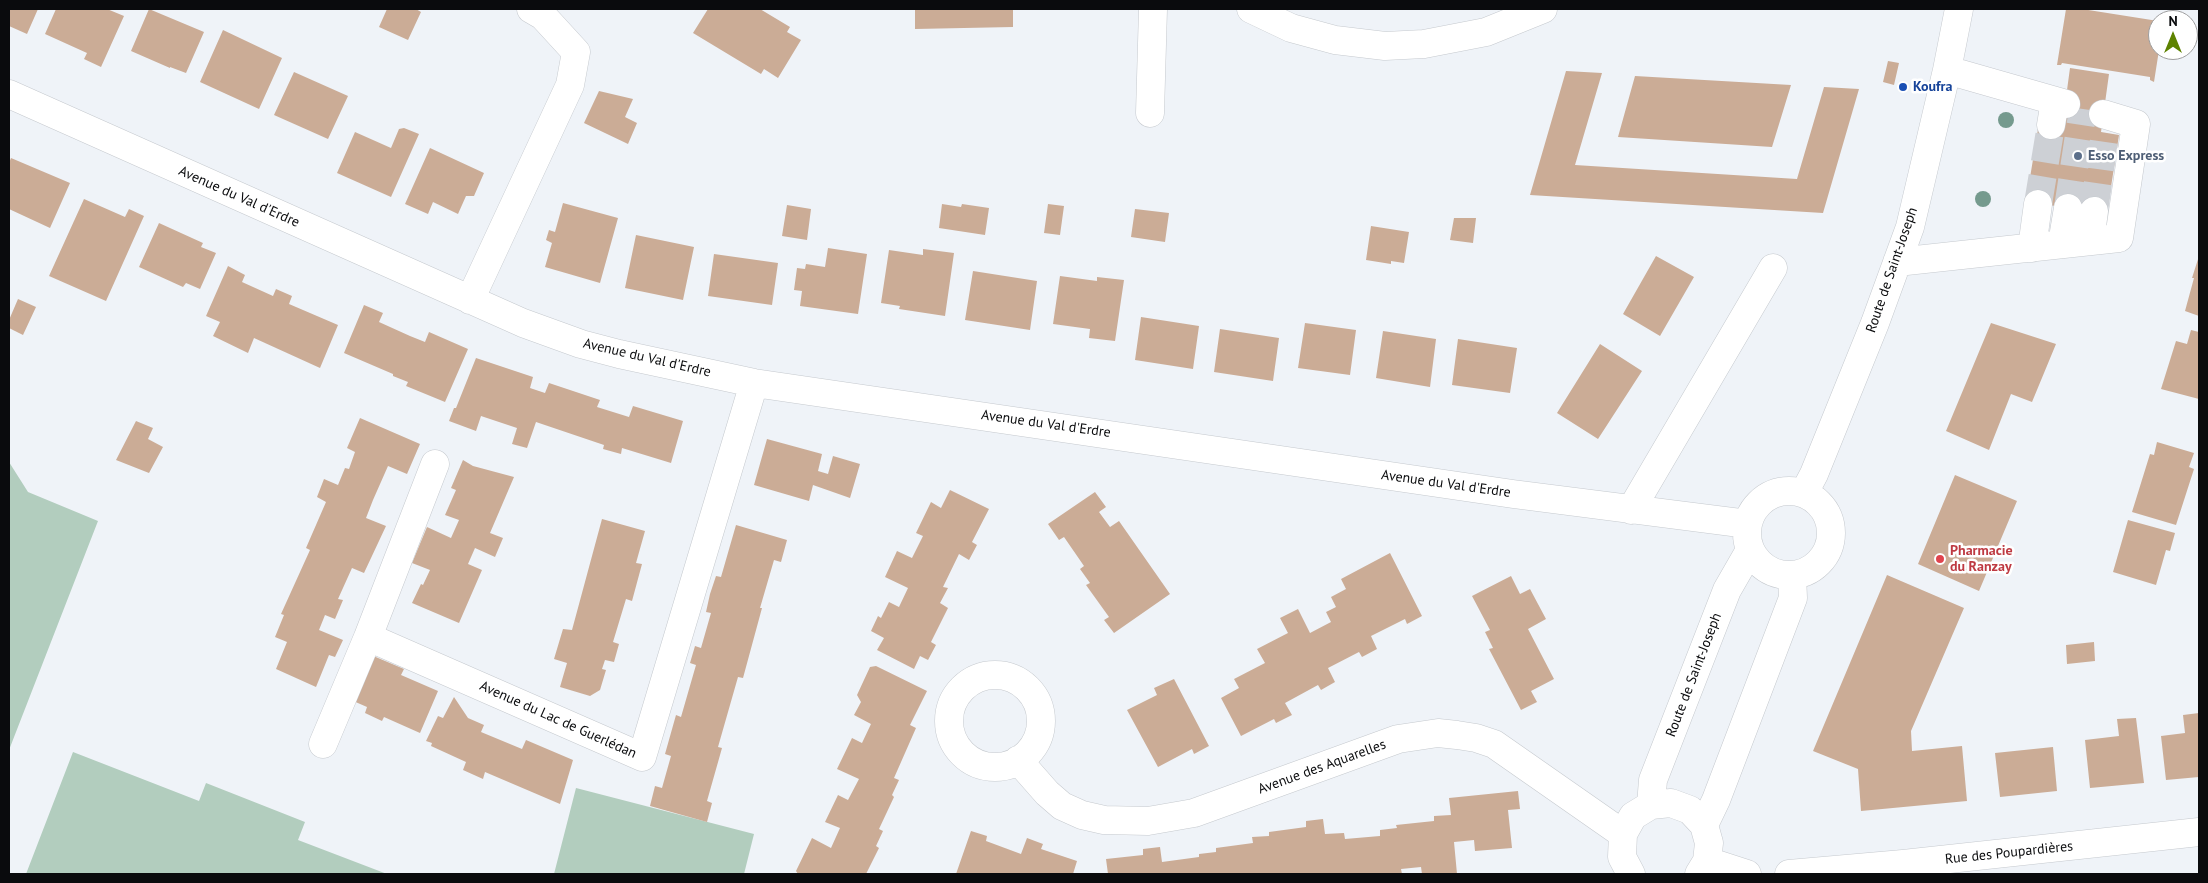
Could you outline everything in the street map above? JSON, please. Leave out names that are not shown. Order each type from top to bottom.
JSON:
[{"type":"street","points":[[470,300],[570,85],[576,52],[543,16],[531,9]]},
{"type":"street","points":[[1150,113],[1153,9]]},
{"type":"street","points":[[1251,9],[1291,28],[1335,40],[1385,46],[1424,44],[1486,32],[1543,9]]},
{"type":"street","name":"Route de Saint-Joseph","points":[[1804,493],[1814,474],[1875,323],[1910,227],[1947,70],[1959,9]]},
{"type":"street","points":[[1947,70],[2057,110]]},
{"type":"street","name":"Avenue du Val d'Erdre","points":[[9,94],[523,323],[581,344],[619,354],[754,382],[1631,510],[1749,537]]},
{"type":"street","points":[[1897,262],[2119,238],[2136,124],[2105,121]]},
{"type":"street","points":[[2032,248],[2038,204]]},
{"type":"street","points":[[2062,244],[2081,210],[2090,241]]},
{"type":"street","points":[[1631,510],[1773,268]]},
{"type":"street","name":"Avenue du Lac de Guerlédan","points":[[368,637],[642,756],[754,382]]},
{"type":"street","points":[[323,744],[368,637],[435,464]]},
{"type":"street","points":[[1780,492],[1804,493],[1816,500],[1825,511],[1830,524],[1830,539],[1826,552],[1818,563],[1806,571],[1792,575],[1779,574],[1767,569],[1757,560],[1749,537],[1752,512],[1759,503],[1769,496],[1780,492]]},
{"type":"street","name":"Route de Saint-Joseph","points":[[1651,805],[1653,780],[1749,537]]},
{"type":"street","points":[[1704,825],[1716,800],[1793,598],[1792,575]]},
{"type":"street","name":"Avenue des Aquarelles","points":[[1018,760],[1047,793],[1062,806],[1082,815],[1104,820],[1148,821],[1194,813],[1398,739],[1438,733],[1457,735],[1476,738],[1494,744],[1623,834]]},
{"type":"street","points":[[1631,874],[1622,857],[1623,834],[1633,816],[1651,805],[1671,803],[1690,810],[1704,825],[1710,843],[1703,868],[1747,874]]},
{"type":"street","name":"Rue des Poupardières","points":[[1789,874],[1903,869],[2199,832]]},
{"type":"green space","points":[[9,462],[28,492],[98,521],[9,750]]},
{"type":"green space","points":[[73,752],[199,801],[206,783],[305,822],[298,840],[387,874],[26,874]]},
{"type":"green space","points":[[576,788],[754,834],[744,874],[554,874]]},
{"type":"building","points":[[9,9],[38,9],[27,34],[9,26]]},
{"type":"building","points":[[56,9],[107,9],[124,16],[101,67],[84,59],[87,53],[45,34]]},
{"type":"building","points":[[149,9],[204,32],[186,73],[131,51]]},
{"type":"building","points":[[387,9],[416,9],[421,12],[408,40],[379,27]]},
{"type":"building","points":[[708,9],[760,9],[790,27],[787,32],[801,40],[778,78],[764,69],[761,74],[693,33]]},
{"type":"building","points":[[915,9],[1013,9],[1013,27],[915,29]]},
{"type":"building","points":[[2066,9],[2082,9],[2148,19],[2148,60],[2157,60],[2154,82],[2150,80],[2150,77],[2062,63],[2057,65]]},
{"type":"building","points":[[223,30],[282,58],[259,109],[200,82]]},
{"type":"building","points":[[1888,61],[1899,63],[1894,85],[1883,82]]},
{"type":"building","points":[[2070,68],[2109,74],[2101,132],[2119,135],[2107,213],[2026,202],[2039,123],[2062,127]]},
{"type":"building","points":[[1566,71],[1602,73],[1575,165],[1797,179],[1824,87],[1859,89],[1823,213],[1530,195]]},
{"type":"building","points":[[294,72],[348,96],[328,139],[274,115]]},
{"type":"building","points":[[1635,76],[1791,85],[1772,147],[1618,137]]},
{"type":"building","points":[[599,91],[633,99],[625,117],[637,123],[628,144],[584,123]]},
{"type":"building","points":[[404,128],[419,134],[391,197],[337,173],[355,132],[391,148],[399,129]]},
{"type":"building","points":[[430,148],[484,173],[474,196],[466,196],[458,214],[433,202],[428,214],[405,204]]},
{"type":"building","points":[[11,158],[70,183],[50,228],[9,209],[9,163]]},
{"type":"building","points":[[84,199],[125,217],[129,209],[144,216],[106,301],[49,276]]},
{"type":"building","points":[[563,203],[618,218],[600,283],[545,267],[552,243],[546,240],[549,230],[555,232]]},
{"type":"building","points":[[942,204],[961,207],[962,204],[989,208],[985,235],[939,228]]},
{"type":"building","points":[[1048,204],[1064,206],[1060,235],[1044,233]]},
{"type":"building","points":[[787,205],[811,209],[807,240],[782,236]]},
{"type":"building","points":[[1135,209],[1169,213],[1165,242],[1131,237]]},
{"type":"building","points":[[1454,218],[1476,218],[1473,243],[1450,240]]},
{"type":"building","points":[[159,223],[203,243],[201,247],[216,253],[200,289],[186,283],[183,287],[139,267]]},
{"type":"building","points":[[1371,226],[1409,232],[1404,263],[1391,261],[1391,264],[1366,260]]},
{"type":"building","points":[[636,235],[694,247],[683,300],[625,288]]},
{"type":"building","points":[[828,248],[867,254],[858,314],[800,306],[802,291],[794,290],[797,268],[805,269],[806,264],[825,267]]},
{"type":"building","points":[[923,249],[954,253],[945,316],[899,309],[900,306],[881,303],[889,250],[923,255]]},
{"type":"building","points":[[714,254],[778,263],[772,305],[708,296]]},
{"type":"building","points":[[1656,256],[1694,277],[1660,336],[1623,314]]},
{"type":"building","points":[[2199,256],[2199,316],[2185,311]]},
{"type":"building","points":[[228,266],[245,275],[242,282],[273,296],[276,289],[292,296],[289,304],[338,325],[320,368],[254,338],[248,353],[213,336],[220,322],[206,316]]},
{"type":"building","points":[[973,271],[1037,281],[1030,330],[965,320]]},
{"type":"building","points":[[1060,276],[1097,281],[1097,277],[1124,280],[1115,341],[1089,338],[1090,329],[1053,324]]},
{"type":"building","points":[[18,299],[36,307],[23,335],[9,328],[9,320]]},
{"type":"building","points":[[364,305],[383,313],[379,322],[410,336],[425,342],[429,332],[468,349],[445,402],[406,386],[408,382],[393,376],[393,374],[344,353]]},
{"type":"building","points":[[1141,317],[1199,326],[1193,369],[1135,360]]},
{"type":"building","points":[[1305,323],[1356,330],[1350,375],[1298,368]]},
{"type":"building","points":[[1991,323],[2056,344],[2032,402],[2011,394],[1989,450],[1946,431]]},
{"type":"building","points":[[1220,329],[1279,338],[1273,381],[1214,372]]},
{"type":"building","points":[[2191,330],[2199,332],[2199,399],[2161,389],[2176,341],[2187,344]]},
{"type":"building","points":[[1383,331],[1436,339],[1430,387],[1376,378]]},
{"type":"building","points":[[1458,339],[1517,348],[1510,393],[1452,385]]},
{"type":"building","points":[[1600,344],[1642,371],[1598,439],[1557,413]]},
{"type":"building","points":[[476,358],[533,377],[530,388],[545,393],[549,383],[600,400],[597,407],[629,417],[633,406],[683,421],[671,463],[622,448],[621,454],[603,449],[604,445],[536,422],[527,448],[512,444],[517,428],[481,416],[476,431],[449,421]]},
{"type":"building","points":[[360,418],[420,444],[407,474],[388,466],[373,500],[366,518],[386,526],[364,573],[352,568],[338,599],[343,600],[335,619],[325,615],[319,630],[343,640],[335,657],[329,655],[316,687],[276,669],[287,642],[275,637],[284,615],[281,614],[310,550],[306,548],[326,502],[317,497],[324,479],[338,485],[345,468],[349,469],[355,452],[347,448]]},
{"type":"building","points":[[136,421],[153,428],[148,439],[163,447],[149,473],[116,460]]},
{"type":"building","points":[[767,439],[822,454],[818,471],[828,474],[833,456],[860,464],[850,498],[813,485],[809,501],[754,485]]},
{"type":"building","points":[[2157,442],[2194,453],[2189,467],[2194,469],[2176,525],[2132,512],[2150,454],[2154,455]]},
{"type":"building","points":[[463,460],[473,466],[514,477],[490,533],[503,538],[495,557],[475,548],[468,564],[482,570],[459,623],[412,603],[430,570],[412,563],[427,527],[451,538],[459,520],[445,515],[456,490],[451,488]]},
{"type":"building","points":[[1955,475],[2017,501],[1979,591],[1918,564]]},
{"type":"building","points":[[950,490],[989,509],[972,542],[977,545],[969,560],[959,554],[943,587],[948,588],[940,603],[948,608],[931,642],[936,645],[928,660],[920,656],[914,669],[877,650],[884,638],[871,631],[878,616],[881,618],[889,602],[899,607],[908,588],[885,577],[897,551],[912,558],[923,536],[916,533],[931,502],[941,508]]},
{"type":"building","points":[[1095,492],[1106,507],[1099,512],[1110,527],[1119,521],[1170,594],[1114,633],[1104,620],[1109,617],[1086,585],[1090,583],[1080,569],[1084,566],[1064,537],[1059,540],[1048,524]]},
{"type":"building","points":[[602,519],[645,531],[636,563],[642,564],[632,601],[626,599],[613,642],[619,644],[614,662],[605,660],[602,669],[606,670],[600,690],[590,696],[560,687],[567,663],[554,659],[563,629],[572,630]]},
{"type":"building","points":[[2128,520],[2175,533],[2170,551],[2166,550],[2156,585],[2113,572]]},
{"type":"building","points":[[736,525],[787,540],[781,562],[774,560],[743,678],[738,677],[718,747],[722,748],[707,801],[712,803],[707,822],[650,806],[655,786],[662,788],[671,756],[665,754],[676,715],[681,717],[696,665],[690,663],[695,646],[701,648],[711,613],[706,612],[710,594],[716,576],[721,577]]},
{"type":"building","points":[[1390,553],[1422,616],[1407,624],[1405,619],[1371,636],[1377,649],[1362,657],[1359,652],[1328,668],[1335,682],[1321,690],[1318,685],[1285,703],[1292,715],[1276,723],[1274,719],[1241,736],[1221,698],[1239,688],[1234,679],[1265,663],[1257,649],[1288,633],[1280,618],[1298,609],[1310,633],[1331,622],[1326,612],[1336,607],[1331,597],[1346,589],[1341,579]]},
{"type":"building","points":[[1887,575],[1964,608],[1911,731],[1912,751],[1962,746],[1967,801],[1861,811],[1858,769],[1813,751]]},
{"type":"building","points":[[1511,576],[1520,594],[1530,589],[1546,619],[1528,629],[1554,679],[1531,691],[1537,702],[1521,710],[1489,649],[1493,648],[1485,632],[1490,630],[1472,596]]},
{"type":"building","points":[[2094,642],[2095,661],[2067,664],[2066,645]]},
{"type":"building","points":[[371,655],[404,669],[401,675],[438,691],[420,733],[384,717],[382,721],[365,713],[367,707],[351,700]]},
{"type":"building","points":[[876,666],[927,691],[910,725],[916,728],[894,778],[899,780],[892,795],[894,797],[879,829],[883,831],[876,846],[879,848],[866,874],[798,874],[796,871],[812,838],[831,848],[840,828],[825,822],[838,795],[848,800],[859,779],[837,769],[852,738],[862,743],[871,724],[854,715],[861,702],[857,695],[870,667]]},
{"type":"building","points":[[1174,679],[1209,746],[1194,754],[1192,749],[1158,767],[1127,710],[1157,695],[1154,688]]},
{"type":"building","points":[[454,697],[468,718],[484,725],[481,732],[522,749],[526,740],[573,760],[560,804],[485,772],[483,779],[463,770],[466,762],[431,746],[432,743],[426,741],[438,716],[443,718]]},
{"type":"building","points":[[2199,713],[2199,777],[2166,780],[2161,736],[2185,733],[2183,715]]},
{"type":"building","points":[[2136,718],[2144,783],[2090,788],[2085,740],[2119,736],[2117,719]]},
{"type":"building","points":[[2053,747],[2057,791],[2000,797],[1995,753]]},
{"type":"building","points":[[1518,791],[1520,809],[1508,810],[1512,848],[1475,851],[1474,840],[1454,842],[1457,874],[1422,874],[1421,867],[1401,869],[1402,874],[1108,874],[1106,859],[1143,855],[1143,849],[1160,847],[1162,862],[1199,857],[1199,854],[1216,852],[1216,848],[1253,843],[1252,837],[1269,836],[1269,832],[1306,827],[1306,821],[1323,819],[1325,834],[1344,833],[1345,839],[1380,836],[1380,830],[1397,828],[1396,825],[1434,821],[1434,816],[1451,815],[1449,798]]},
{"type":"building","points":[[971,831],[987,836],[986,841],[1021,854],[1027,838],[1043,844],[1041,849],[1077,861],[1073,874],[956,874]]},
{"type":"tunnel","points":[[2068,208],[2083,109]]},
{"type":"tunnel","points":[[2038,204],[2051,125]]},
{"type":"tunnel","points":[[2094,211],[2105,133]]},
{"type":"place","name":"Koufra","points":[[1903,87]]},
{"type":"place","name":"Esso Express","points":[[2078,156]]},
{"type":"place","name":"Pharmacie du Ranzay","points":[[1940,559]]}]
